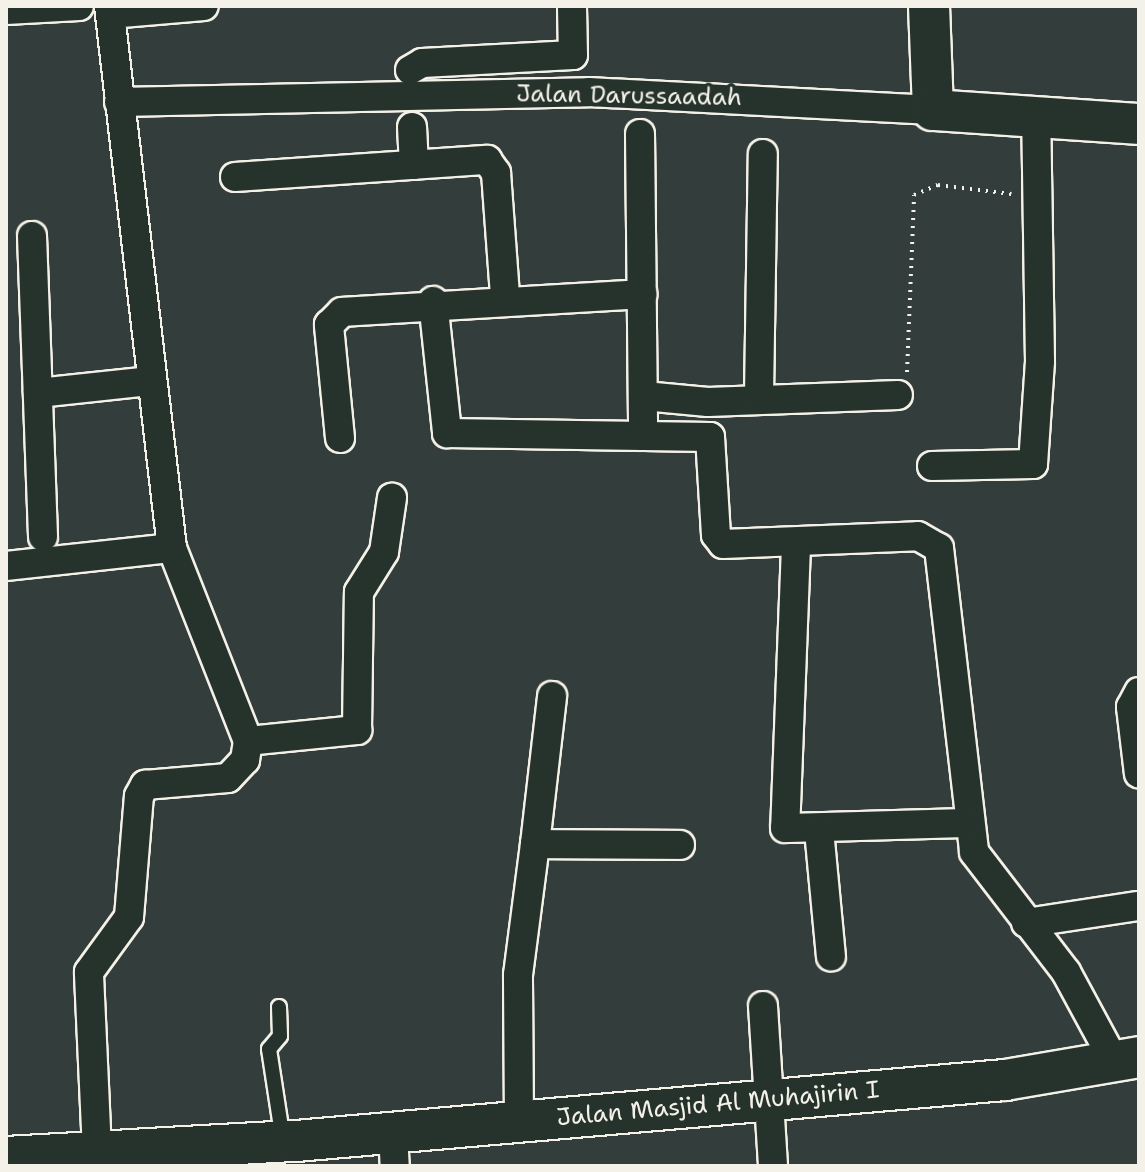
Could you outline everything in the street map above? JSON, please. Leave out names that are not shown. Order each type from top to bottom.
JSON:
[{"type":"street","points":[[6,10],[79,6]]},
{"type":"street","points":[[97,1151],[89,972],[132,908],[139,796],[145,785],[228,778],[245,760],[248,741],[172,548],[109,10],[204,6]]},
{"type":"street","points":[[410,70],[422,63],[573,55],[572,6]]},
{"type":"street","points":[[929,6],[933,110]]},
{"type":"street","name":"Jalan Darussaadah","points":[[119,102],[589,92],[1036,114],[1139,124]]},
{"type":"street","points":[[932,466],[1033,464],[1040,361],[1036,114]]},
{"type":"street","points":[[412,127],[414,165]]},
{"type":"street","points":[[640,134],[643,436]]},
{"type":"street","points":[[759,396],[763,154]]},
{"type":"street","points":[[235,177],[414,165],[492,165],[505,297]]},
{"type":"street","points":[[32,236],[43,537]]},
{"type":"street","points":[[340,438],[329,325],[342,312],[433,301],[642,294]]},
{"type":"street","points":[[433,301],[447,433],[710,437]]},
{"type":"street","points":[[38,393],[151,381]]},
{"type":"street","points":[[644,396],[708,402],[759,396],[898,395]]},
{"type":"street","points":[[708,402],[716,535],[734,546],[796,546],[918,536],[939,548],[969,823],[980,867],[1073,983],[1126,1058]]},
{"type":"street","points":[[248,741],[357,730],[359,592],[384,552],[392,498]]},
{"type":"street","points":[[796,546],[780,809],[785,828],[819,830],[969,823]]},
{"type":"street","points":[[6,566],[172,548]]},
{"type":"street","points":[[1139,692],[1131,707],[1139,774]]},
{"type":"street","points":[[519,1123],[518,975],[552,696]]},
{"type":"street","points":[[819,830],[831,956]]},
{"type":"street","points":[[535,844],[680,845]]},
{"type":"street","points":[[1026,923],[1137,906]]},
{"type":"street","points":[[763,1006],[773,1166]]},
{"type":"street","name":"Jalan Masjid Al Muhajirin I","points":[[6,1157],[49,1160],[97,1151],[194,1155],[290,1141],[394,1149],[519,1123],[769,1098],[1005,1080],[1126,1058]]},
{"type":"lane","points":[[279,1007],[280,1036],[269,1049],[290,1141]]},
{"type":"path","points":[[898,395],[907,374],[914,195],[938,185],[1037,197]]}]
